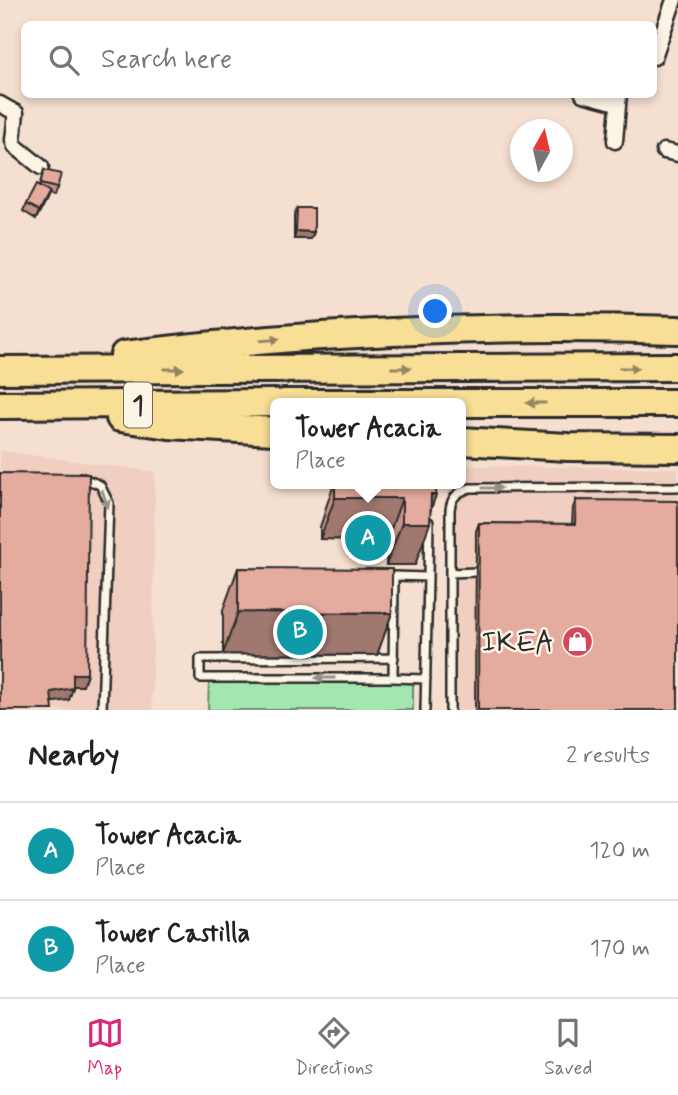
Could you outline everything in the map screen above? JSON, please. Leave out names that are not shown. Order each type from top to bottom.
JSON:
[{"type":"highway","points":[[4,370],[187,347],[277,339],[517,328],[678,330]]},
{"type":"highway","name":"1","points":[[4,370],[678,368]]},
{"type":"highway","name":"1","points":[[0,405],[270,403]]},
{"type":"highway","points":[[466,403],[678,403]]},
{"type":"highway","points":[[36,405],[169,425],[270,431]]},
{"type":"highway","points":[[466,441],[568,447],[678,448]]},
{"type":"street","points":[[657,46],[672,19],[674,0]]},
{"type":"street","points":[[615,141],[618,99]]},
{"type":"street","points":[[0,104],[16,113],[13,140],[17,148],[41,167]]},
{"type":"lane","points":[[72,477],[85,477],[100,485],[109,503],[102,710]]},
{"type":"lane","points":[[450,710],[453,497],[463,490],[483,488],[678,487]]},
{"type":"lane","points":[[425,710],[429,515]]},
{"type":"lane","points":[[450,573],[476,572]]},
{"type":"lane","points":[[393,678],[394,576],[428,577]]},
{"type":"lane","points":[[394,658],[200,659],[201,678],[426,679]]},
{"type":"shaded area","points":[[0,451],[155,472],[152,710],[0,710]]},
{"type":"shaded area","name":"IKEA","points":[[466,466],[678,468],[678,710],[445,710],[447,489],[466,489]]},
{"type":"green space","points":[[209,681],[413,681],[413,710],[208,710]]},
{"type":"building","points":[[44,170],[61,174],[57,188],[40,184]]},
{"type":"building","points":[[36,185],[49,192],[39,211],[26,204]]},
{"type":"building","points":[[297,208],[314,208],[314,232],[296,231]]},
{"type":"building","points":[[0,473],[89,474],[87,674],[73,674],[73,688],[51,692],[53,710],[0,710]]},
{"type":"building","points":[[335,489],[436,489],[436,495],[431,495],[430,523],[402,523],[402,498],[335,498]]},
{"type":"building","name":"IKEA","points":[[576,500],[678,501],[678,710],[478,710],[479,523],[575,524]]},
{"type":"building","points":[[238,568],[392,569],[392,613],[238,612]]},
{"type":"place","name":"Tower Acacia","points":[[368,538]]},
{"type":"place","name":"Tower Castilla","points":[[300,632]]},
{"type":"place","name":"IKEA","points":[[577,641]]}]
